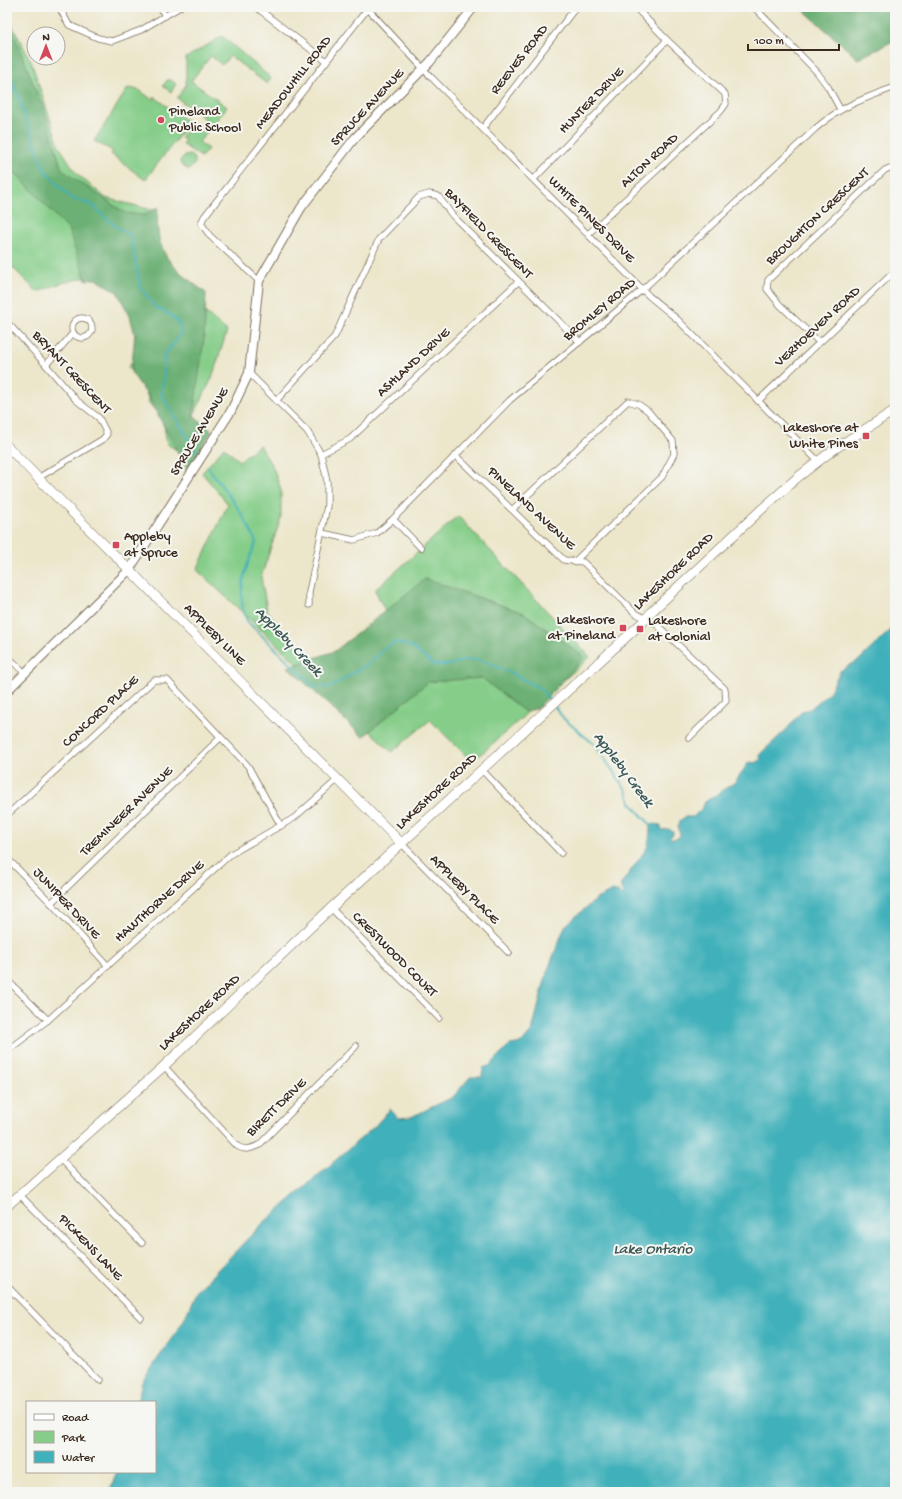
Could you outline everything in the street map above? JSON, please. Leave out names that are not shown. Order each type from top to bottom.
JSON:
[{"type":"main road","name":"LAKESHORE ROAD","points":[[7,1206],[61,1160],[164,1066],[331,908],[482,770],[545,710],[646,619],[657,606],[768,502],[818,461],[895,410]]},
{"type":"main road","name":"APPLEBY LINE","points":[[7,446],[402,844]]},
{"type":"street","points":[[59,7],[69,25],[98,38],[112,41],[141,30],[180,7]]},
{"type":"street","points":[[160,7],[165,16]]},
{"type":"street","name":"SPRUCE AVENUE","points":[[7,690],[129,570],[231,411],[249,373],[259,281],[302,208],[354,139],[423,69],[474,7]]},
{"type":"street","name":"REEVES ROAD","points":[[482,128],[576,7]]},
{"type":"street","points":[[635,7],[667,40]]},
{"type":"street","points":[[754,7],[817,72],[828,87],[840,109]]},
{"type":"street","points":[[260,8],[326,61]]},
{"type":"street","name":"WHITE PINES DRIVE","points":[[368,8],[423,69],[818,461]]},
{"type":"street","name":"MEADOWHILL ROAD","points":[[259,281],[210,236],[201,223],[204,217],[368,8]]},
{"type":"street","name":"ALTON ROAD","points":[[588,234],[721,111],[726,104],[724,94],[667,40]]},
{"type":"street","name":"HUNTER DRIVE","points":[[534,179],[667,40]]},
{"type":"street","name":"BROMLEY ROAD","points":[[322,533],[354,540],[377,533],[456,456],[510,400],[643,289],[828,117],[858,100],[895,88]]},
{"type":"street","name":"BROUGHTON CRESCENT","points":[[819,342],[780,305],[767,289],[768,280],[885,170],[895,166]]},
{"type":"street","name":"BAYFIELD CRESCENT","points":[[276,401],[335,336],[379,239],[419,197],[429,194],[438,196],[452,215],[580,342]]},
{"type":"street","name":"VERHOEVEN ROAD","points":[[758,401],[895,271]]},
{"type":"street","name":"ASHLAND DRIVE","points":[[321,454],[350,439],[518,282]]},
{"type":"street","name":"BRYANT CRESCENT","points":[[7,322],[76,400],[99,418],[107,434],[103,439],[38,478]]},
{"type":"street","points":[[46,365],[73,333]]},
{"type":"street","points":[[249,373],[308,431],[321,454],[327,480],[327,506],[309,592],[309,605]]},
{"type":"street","points":[[513,509],[628,401],[638,404],[648,411],[673,441],[674,454],[662,477],[574,562]]},
{"type":"street","name":"PINELAND AVENUE","points":[[456,456],[513,509],[564,560],[583,562],[635,614],[656,624],[725,689],[726,701],[689,738]]},
{"type":"street","points":[[393,519],[421,548]]},
{"type":"street","points":[[7,656],[24,673]]},
{"type":"street","name":"CONCORD PLACE","points":[[7,815],[154,680],[167,680],[248,766],[281,826]]},
{"type":"street","name":"TREMINEER AVENUE","points":[[51,903],[220,738]]},
{"type":"street","points":[[482,770],[561,853]]},
{"type":"street","name":"HAWTHORNE DRIVE","points":[[7,1051],[48,1020],[231,854],[300,814],[337,780]]},
{"type":"street","name":"APPLEBY PLACE","points":[[402,844],[509,953]]},
{"type":"street","name":"JUNIPER DRIVE","points":[[7,858],[51,903],[108,966]]},
{"type":"street","name":"CRESTWOOD COURT","points":[[331,908],[439,1018]]},
{"type":"street","points":[[7,980],[48,1020]]},
{"type":"street","name":"BIRETT DRIVE","points":[[164,1066],[237,1146],[243,1150],[249,1150],[259,1145],[356,1046]]},
{"type":"street","points":[[61,1160],[142,1243]]},
{"type":"street","name":"PICKENS LANE","points":[[20,1194],[142,1318]]},
{"type":"street","points":[[7,1286],[98,1380]]},
{"type":"green space","points":[[7,7],[9,7],[13,27],[26,52],[26,66],[33,66],[59,146],[77,174],[106,198],[156,211],[143,229],[183,293],[227,331],[212,378],[194,415],[208,429],[191,459],[167,444],[164,426],[157,413],[149,403],[146,391],[128,367],[134,360],[135,313],[108,272],[62,283],[37,292],[7,262]]},
{"type":"green space","points":[[800,7],[891,7],[895,17],[895,40],[858,59]]},
{"type":"green space","points":[[7,17],[45,113],[62,170],[125,213],[145,215],[158,207],[157,223],[159,237],[167,258],[174,267],[206,293],[204,339],[193,416],[212,431],[187,470],[148,396],[131,372],[135,335],[130,316],[117,292],[96,279],[86,280],[68,229],[7,164]]},
{"type":"green space","points":[[222,36],[271,78],[267,84],[230,56],[222,65],[211,56],[191,81],[227,107],[199,142],[208,149],[201,157],[182,144],[185,140],[181,137],[193,123],[200,127],[205,119],[177,98],[186,85],[186,58]]},
{"type":"green space","points":[[167,80],[171,80],[176,84],[171,92],[163,86]]},
{"type":"green space","points":[[128,88],[139,90],[153,100],[155,97],[189,123],[145,180],[111,154],[113,151],[94,141]]},
{"type":"green space","points":[[190,155],[195,159],[195,163],[189,170],[181,165],[180,161],[184,156]]},
{"type":"green space","points":[[260,445],[274,470],[281,490],[281,518],[261,577],[267,610],[287,638],[327,669],[394,629],[375,590],[458,516],[590,657],[472,762],[430,720],[392,752],[197,570],[228,504],[202,473],[224,447],[239,461]]},
{"type":"green space","points":[[425,579],[524,613],[584,657],[538,708],[525,712],[482,678],[428,682],[363,737],[288,667],[335,651]]},
{"type":"water","name":"Lake Ontario","points":[[895,626],[895,1492],[109,1492],[117,1473],[156,1473],[156,1401],[137,1401],[142,1382],[184,1320],[196,1292],[261,1225],[375,1126],[390,1109],[398,1118],[411,1117],[453,1097],[470,1077],[482,1077],[483,1068],[489,1066],[510,1045],[522,1043],[532,1031],[547,972],[565,926],[596,899],[613,891],[617,891],[623,896],[624,893],[621,889],[621,884],[647,848],[650,835],[649,823],[660,825],[662,830],[669,829],[673,832],[673,835],[670,836],[671,839],[678,838],[680,835],[678,827],[679,821],[685,817],[693,817],[703,807],[705,802],[735,782],[749,762],[756,763],[761,759],[759,755],[787,729],[802,711],[810,709],[829,693],[840,671],[859,660]]},
{"type":"waterway","name":"Appleby Creek","points":[[7,66],[44,169],[71,198],[92,205],[114,225],[131,236],[140,287],[155,307],[169,314],[179,323],[181,333],[174,344],[164,354],[164,376],[161,394],[197,452]]},
{"type":"waterway","name":"Appleby Creek","points":[[208,467],[241,513],[256,543],[245,572],[243,582],[242,603],[248,622],[315,687],[331,687],[371,662],[386,647],[395,642],[412,647],[434,665],[448,665],[467,660],[481,660],[513,674],[541,689],[551,702]]},
{"type":"waterway","name":"Appleby Creek","points":[[555,707],[564,719],[594,744],[625,788],[632,804],[649,823]]},
{"type":"place","name":"Pineland Public School","points":[[161,120]]},
{"type":"place","name":"Lakeshore at White Pines","points":[[866,436]]},
{"type":"place","name":"Appleby at Spruce","points":[[116,545]]},
{"type":"place","name":"Lakeshore at Pineland","points":[[623,628]]},
{"type":"place","name":"Lakeshore at Colonial","points":[[640,629]]}]
